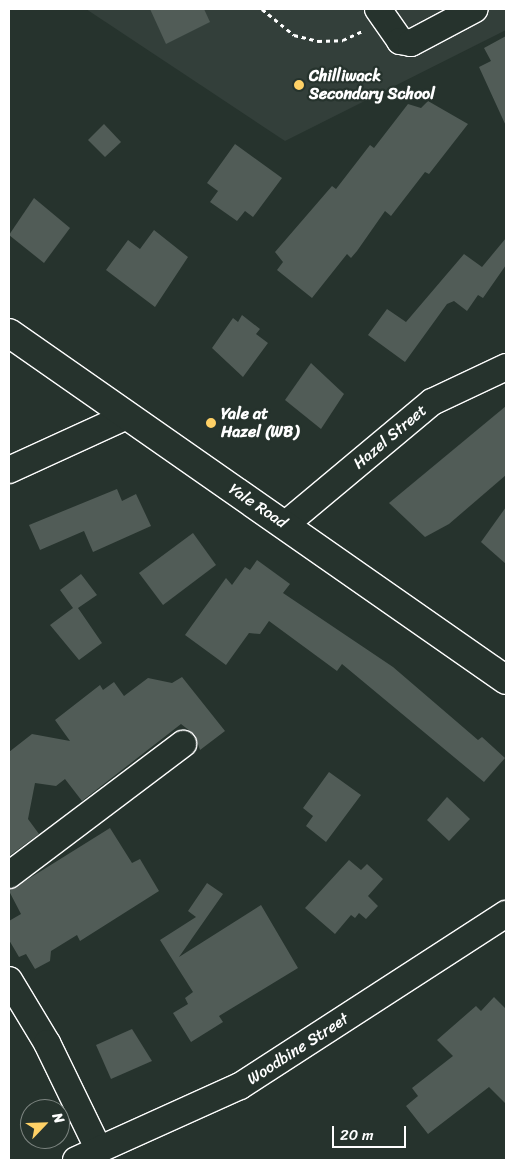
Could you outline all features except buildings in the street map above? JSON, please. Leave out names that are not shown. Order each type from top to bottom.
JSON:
[{"type":"main road","name":"Yale Road","points":[[9,333],[286,524],[506,680]]},
{"type":"street","points":[[381,15],[400,41],[411,43],[476,9]]},
{"type":"street","name":"Hazel Street","points":[[286,524],[432,402],[506,367]]},
{"type":"street","points":[[9,470],[127,416]]},
{"type":"street","points":[[9,875],[183,744]]},
{"type":"street","name":"Woodbine Street","points":[[88,1155],[240,1086],[506,914]]},
{"type":"street","points":[[9,980],[47,1043],[88,1155]]},
{"type":"path","points":[[262,9],[294,36],[318,41],[343,40],[381,15]]},
{"type":"shaded area","name":"Chilliwack Secondary School","points":[[86,9],[506,9],[506,30],[285,141]]},
{"type":"place","name":"Chilliwack Secondary School","points":[[299,85]]},
{"type":"place","name":"Yale at Hazel (WB)","points":[[211,423]]}]
